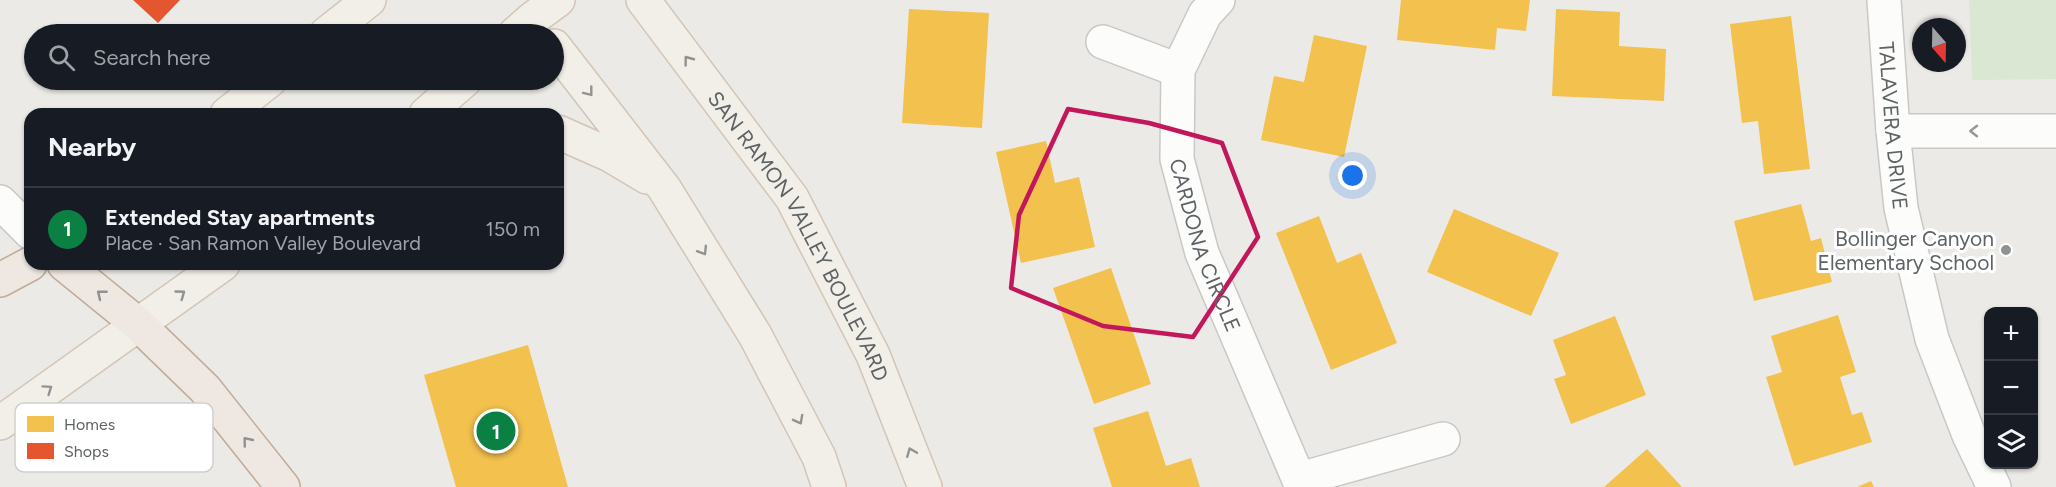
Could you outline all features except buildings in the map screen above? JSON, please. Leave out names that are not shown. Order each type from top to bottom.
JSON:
[{"type":"highway","points":[[0,280],[24,267]]},
{"type":"highway","points":[[71,270],[139,325],[204,389],[283,487]]},
{"type":"main road","points":[[339,24],[369,0]]},
{"type":"main road","name":"SAN RAMON VALLEY BOULEVARD","points":[[643,0],[792,198],[873,355],[925,487]]},
{"type":"main road","points":[[564,59],[664,188],[755,335],[819,457],[829,487]]},
{"type":"main road","points":[[235,108],[257,90]]},
{"type":"main road","points":[[433,108],[454,90]]},
{"type":"main road","points":[[564,135],[610,155],[664,188]]},
{"type":"main road","points":[[0,297],[31,270]]},
{"type":"main road","points":[[28,403],[215,270]]},
{"type":"main road","points":[[0,423],[15,412]]},
{"type":"street","name":"CARDONA CIRCLE","points":[[1218,0],[1205,14],[1178,70],[1177,159],[1202,253],[1301,483]]},
{"type":"street","name":"TALAVERA DRIVE","points":[[1884,0],[1901,208],[1932,339],[1969,435],[1994,487]]},
{"type":"street","points":[[1103,42],[1178,70]]},
{"type":"street","points":[[1893,130],[2044,131]]},
{"type":"street","points":[[0,202],[24,226]]},
{"type":"street","points":[[1301,483],[1443,439]]},
{"type":"highlighted area","points":[[1068,109],[1149,123],[1222,143],[1258,237],[1193,337],[1103,326],[1011,288],[1019,215]]},
{"type":"green space","points":[[1969,0],[2056,0],[2056,79],[1972,80]]},
{"type":"place","name":"Bollinger Canyon Elementary School","points":[[2006,250]]},
{"type":"place","name":"Extended Stay apartments","points":[[496,431]]}]
